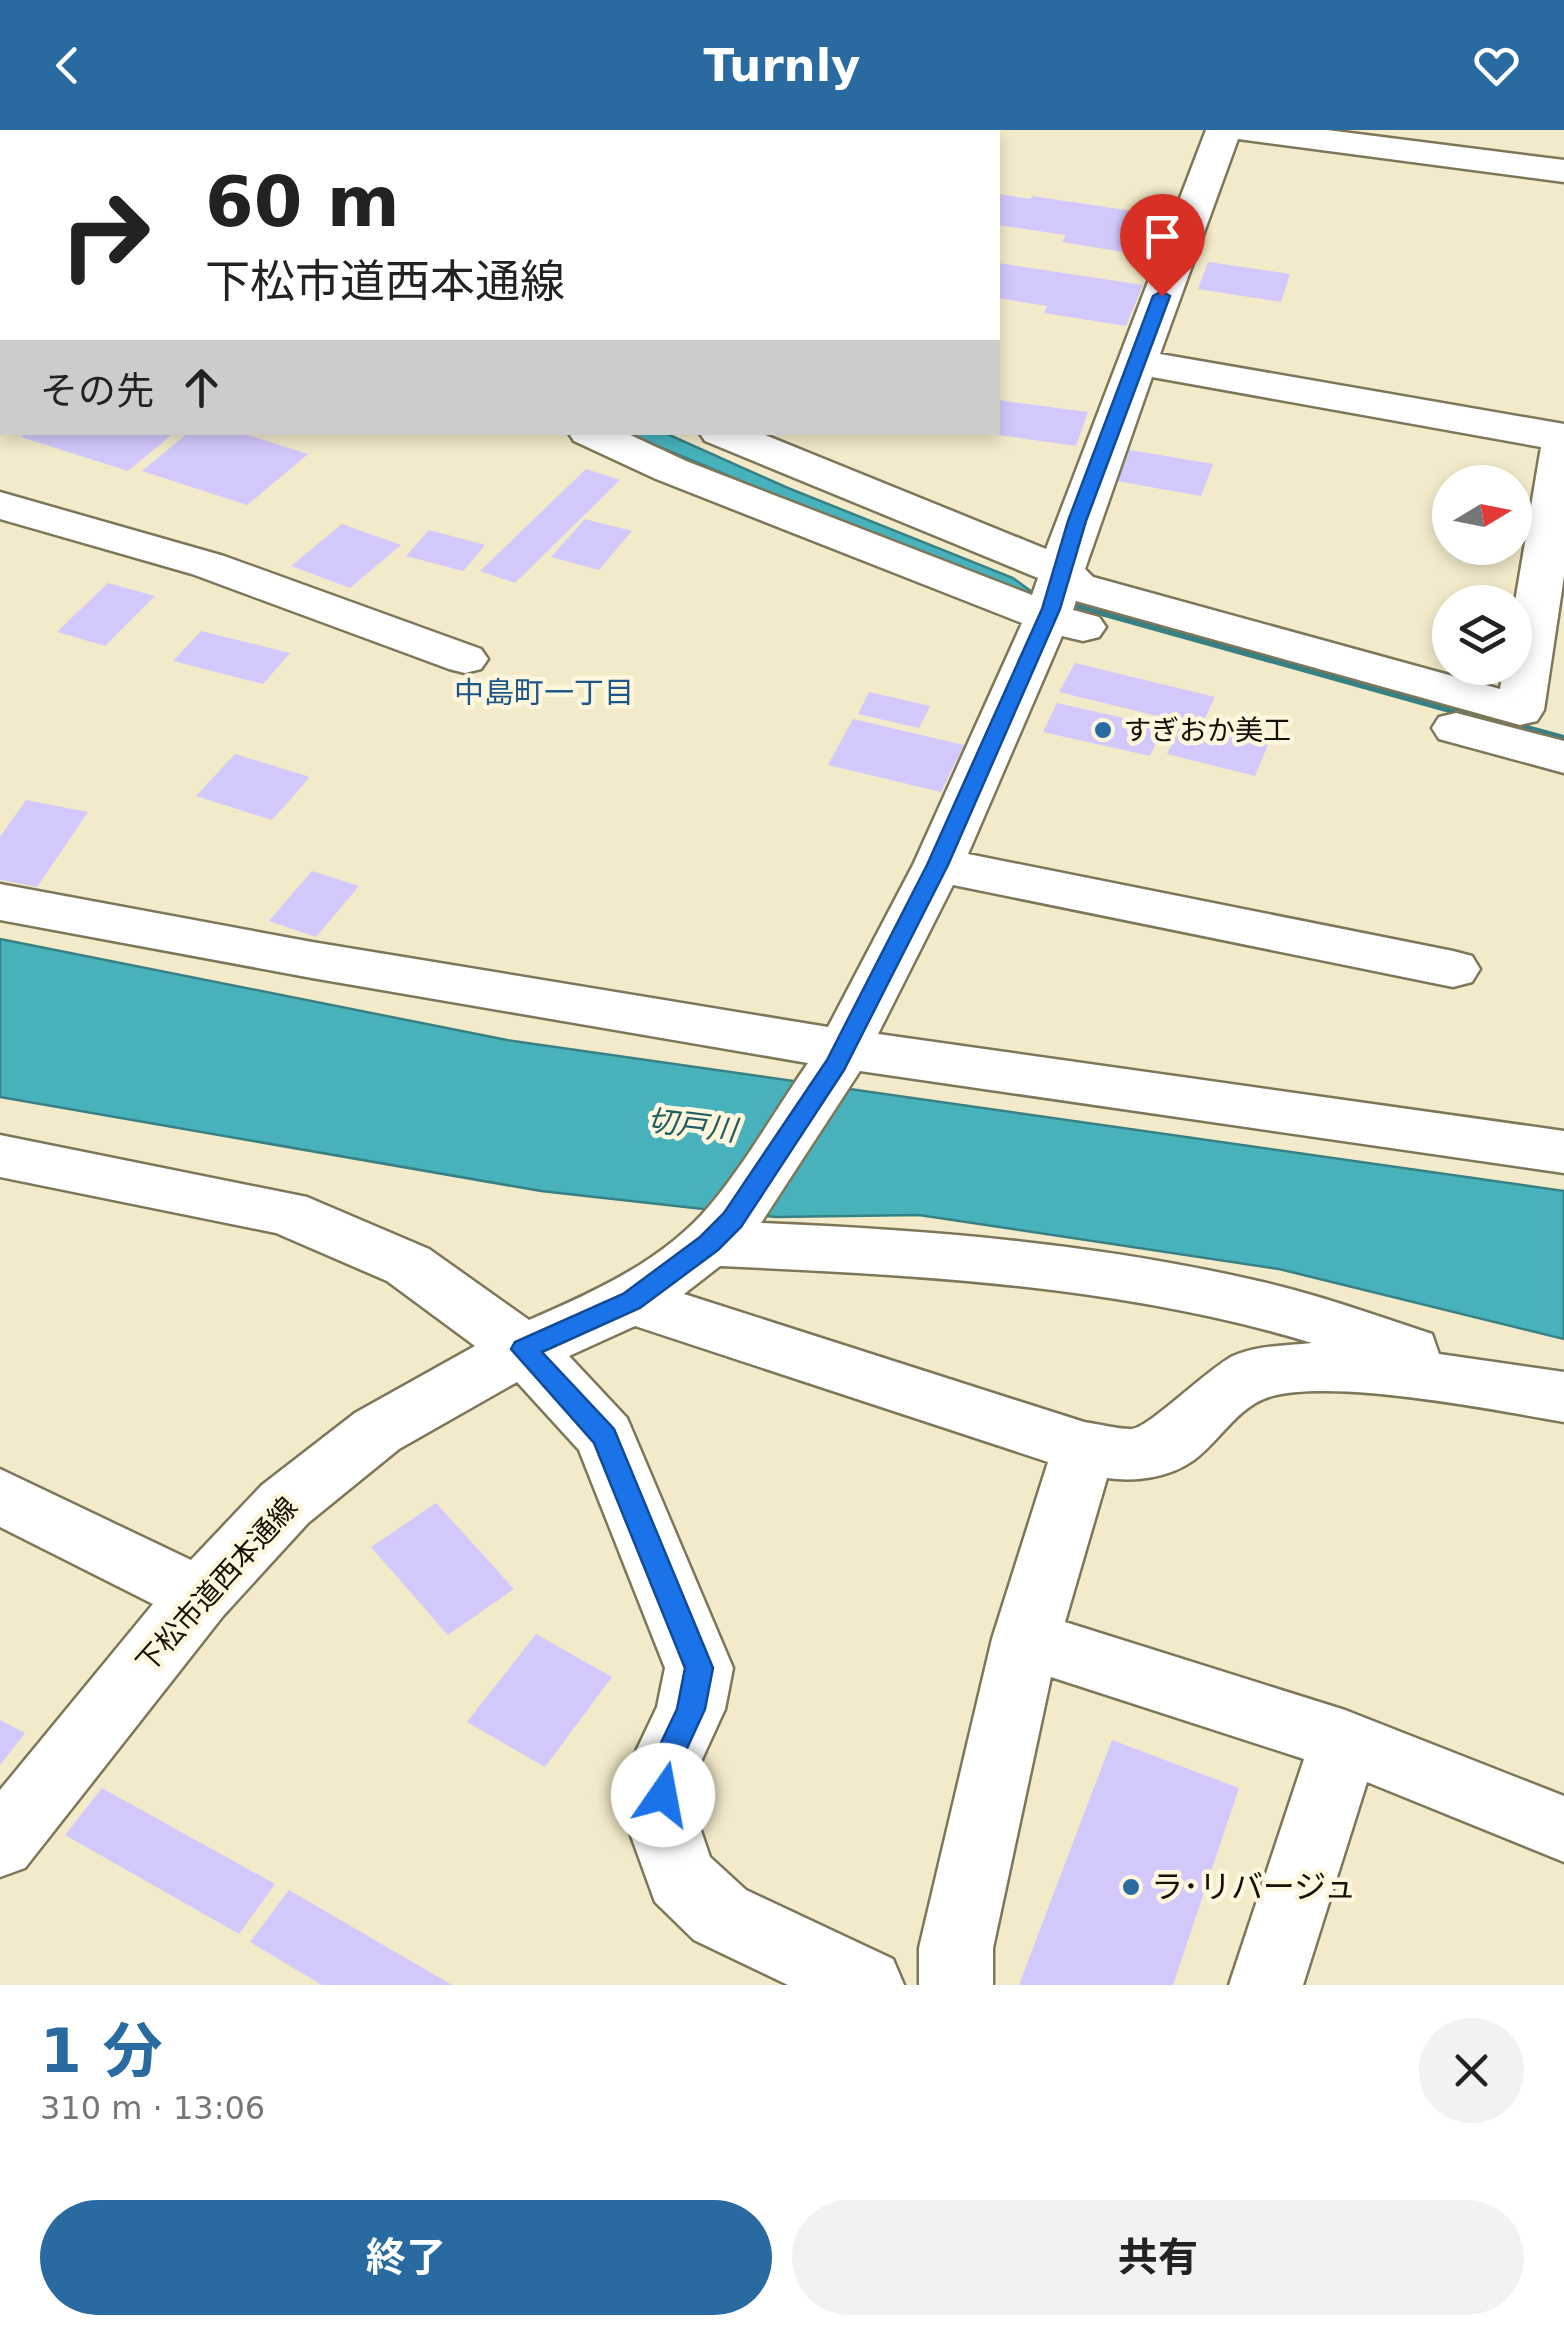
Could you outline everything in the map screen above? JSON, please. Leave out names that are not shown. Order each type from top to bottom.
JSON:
[{"type":"street","points":[[840,1056],[938,865],[1055,597],[1077,521],[1224,130]]},
{"type":"street","points":[[1243,130],[1564,170]]},
{"type":"street","points":[[726,435],[1055,597],[1078,587],[1520,710],[1564,438],[1136,362]]},
{"type":"street","points":[[595,435],[670,470],[1055,597],[1564,757]]},
{"type":"street","points":[[0,506],[208,565],[465,659]]},
{"type":"street","points":[[938,865],[1453,969]]},
{"type":"street","points":[[0,902],[840,1056],[1564,1152]]},
{"type":"street","name":"下松市道西本通線","points":[[0,1844],[200,1596],[285,1504],[377,1431],[524,1349],[632,1301],[721,1232],[840,1056]]},
{"type":"street","points":[[0,1156],[286,1213],[408,1266],[524,1349],[605,1436],[699,1668],[691,1709],[664,1768],[662,1822],[681,1878],[720,1914],[867,1985]]},
{"type":"street","points":[[721,1232],[1112,1277],[1256,1304],[1467,1368],[1497,1385]]},
{"type":"street","points":[[632,1301],[1084,1448],[1135,1456],[1170,1443],[1213,1400],[1254,1374],[1328,1366],[1497,1385],[1564,1397]]},
{"type":"street","points":[[956,1985],[956,1948],[1026,1639],[1084,1448]]},
{"type":"street","points":[[0,1496],[200,1596]]},
{"type":"street","points":[[1026,1639],[1345,1742],[1564,1829]]},
{"type":"street","points":[[1266,1985],[1345,1742]]},
{"type":"water","points":[[631,435],[669,435],[788,488],[1013,578],[1032,592],[1010,593]]},
{"type":"water","name":"切戸川","points":[[0,939],[507,1040],[1564,1191],[1564,1339],[1279,1269],[919,1215],[776,1217],[541,1191],[0,1097]]},
{"type":"building","points":[[1000,194],[1166,216],[1148,256],[1062,242],[1066,235],[1000,225]]},
{"type":"building","points":[[1208,262],[1290,274],[1281,302],[1198,289]]},
{"type":"building","points":[[1000,263],[1143,285],[1126,326],[1044,313],[1047,306],[1000,298]]},
{"type":"building","points":[[1000,400],[1088,412],[1076,446],[998,435]]},
{"type":"building","points":[[23,435],[171,435],[128,471],[21,437]]},
{"type":"building","points":[[185,435],[248,435],[308,454],[247,505],[142,471]]},
{"type":"building","points":[[1124,449],[1213,464],[1201,496],[1111,480]]},
{"type":"building","points":[[586,469],[620,480],[515,583],[480,571]]},
{"type":"building","points":[[585,519],[632,531],[599,570],[551,557]]},
{"type":"building","points":[[342,524],[401,545],[350,588],[291,566]]},
{"type":"building","points":[[429,530],[485,545],[463,571],[406,556]]},
{"type":"building","points":[[108,583],[155,596],[105,646],[57,632]]},
{"type":"building","points":[[201,631],[290,653],[263,684],[173,661]]},
{"type":"building","points":[[1075,663],[1215,697],[1202,724],[1270,740],[1255,776],[1167,754],[1182,722],[1059,692]]},
{"type":"building","points":[[869,692],[930,706],[919,728],[858,714]]},
{"type":"building","name":"すぎおか美工","points":[[1057,703],[1163,727],[1150,756],[1043,732]]},
{"type":"building","points":[[853,719],[964,745],[941,792],[828,765]]},
{"type":"building","points":[[235,754],[310,777],[272,820],[196,796]]},
{"type":"building","points":[[26,800],[88,812],[37,887],[0,880],[0,837]]},
{"type":"building","points":[[312,871],[359,886],[316,937],[269,921]]},
{"type":"building","points":[[436,1503],[514,1589],[448,1635],[371,1547]]},
{"type":"building","points":[[536,1634],[612,1677],[545,1767],[467,1722]]},
{"type":"building","points":[[0,1720],[25,1733],[0,1765]]},
{"type":"building","name":"ラ･リバージュ","points":[[1112,1740],[1239,1788],[1173,1985],[1019,1985]]},
{"type":"building","points":[[102,1788],[275,1884],[239,1934],[65,1835]]},
{"type":"building","points":[[289,1890],[452,1985],[322,1985],[250,1942]]},
{"type":"waterway","points":[[1052,598],[1564,740]]},
{"type":"place","name":"すぎおか美工","points":[[1103,730]]},
{"type":"place","name":"ラ･リバージュ","points":[[1131,1887]]},
{"type":"district","name":"中島町一丁目","points":[[544,692]]},
{"type":"route","points":[[663,1795],[664,1768],[691,1709],[699,1668],[605,1436],[524,1349],[632,1301],[709,1243],[732,1220],[836,1064],[938,865],[1051,609],[1077,521],[1162,296]]}]
